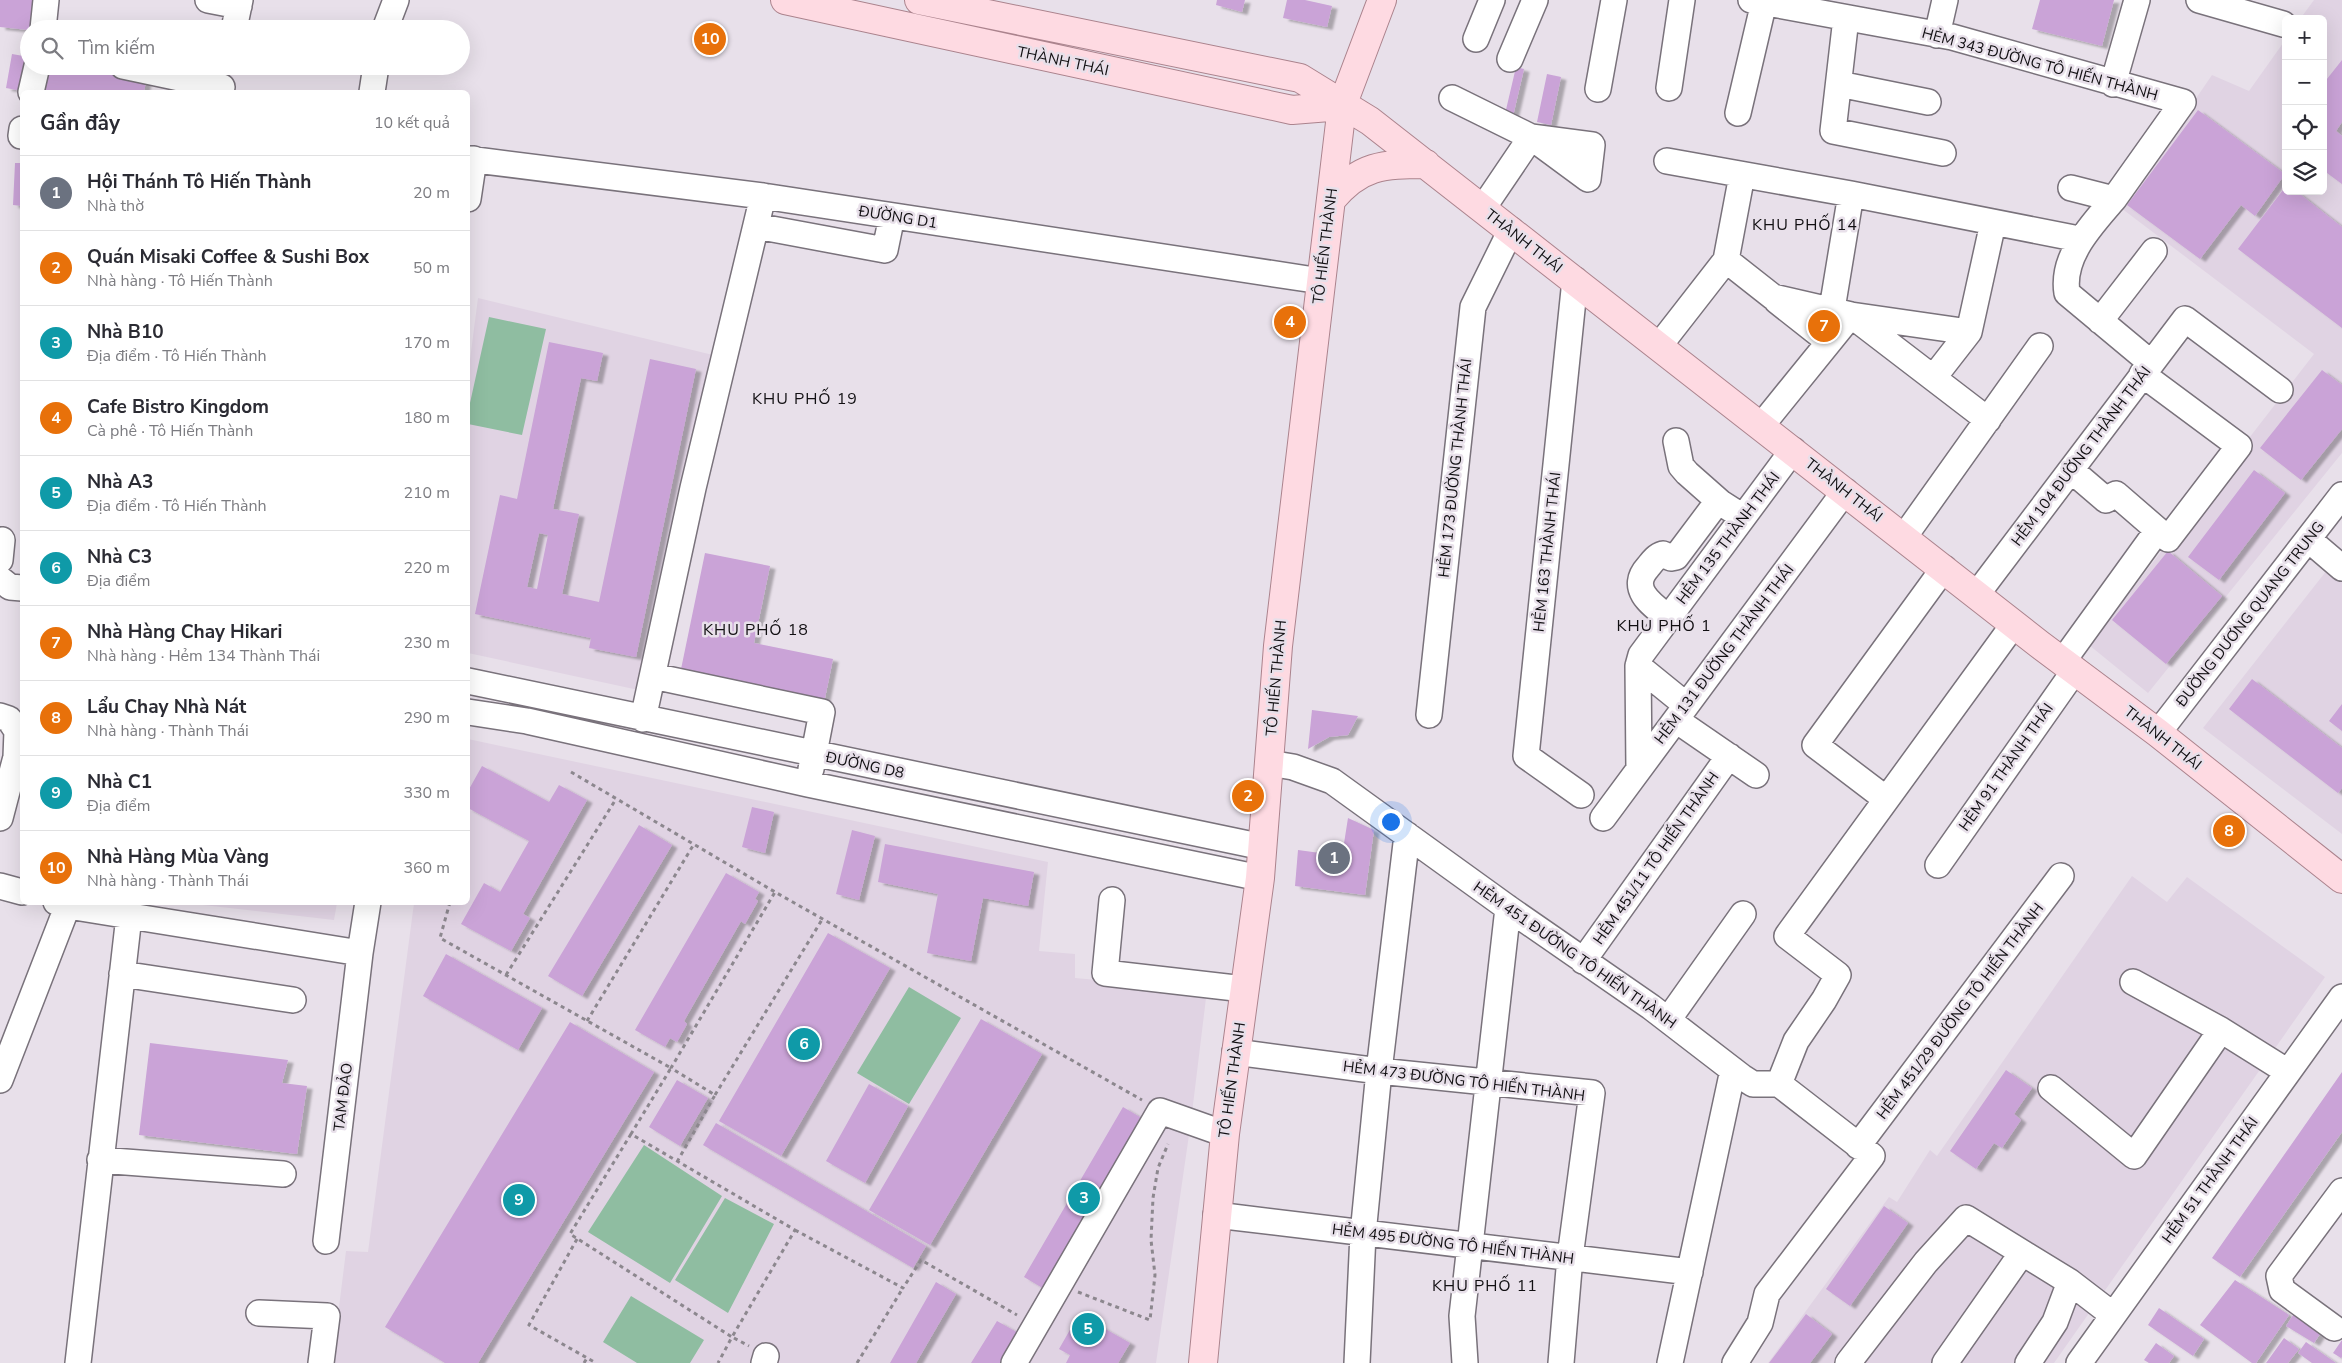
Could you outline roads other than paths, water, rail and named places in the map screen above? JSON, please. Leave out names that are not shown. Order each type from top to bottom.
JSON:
[{"type":"main road","name":"THÀNH THÁI","points":[[785,0],[1292,110],[1342,106]]},
{"type":"main road","name":"THÀNH THÁI","points":[[919,0],[1300,78],[1342,106],[1370,121],[2014,624],[2158,733],[2342,879]]},
{"type":"main road","name":"TÔ HIẾN THÀNH","points":[[1203,1363],[1225,1134],[1260,878],[1278,646],[1342,106],[1382,0]]},
{"type":"main road","points":[[953,37],[959,9]]},
{"type":"main road","points":[[1331,200],[1345,183],[1363,172],[1401,164],[1426,164]]},
{"type":"street","points":[[44,20],[46,0]]},
{"type":"street","points":[[208,0],[238,12]]},
{"type":"street","points":[[388,20],[396,0]]},
{"type":"street","points":[[1476,39],[1492,0]]},
{"type":"street","points":[[1510,60],[1535,0]]},
{"type":"street","points":[[1598,89],[1614,0]]},
{"type":"street","points":[[1668,88],[1682,0]]},
{"type":"street","points":[[1936,35],[1945,0]]},
{"type":"street","points":[[2113,84],[2137,0]]},
{"type":"street","points":[[2200,0],[2282,24]]},
{"type":"street","points":[[1738,113],[1757,1]]},
{"type":"street","name":"HẺM 343 ĐƯỜNG TÔ HIẾN THÀNH","points":[[1757,1],[1814,6],[1846,18],[1936,35],[2182,102],[2114,199]]},
{"type":"street","points":[[1846,18],[1833,131],[1943,153]]},
{"type":"street","points":[[31,90],[35,75]]},
{"type":"street","points":[[179,75],[223,82]]},
{"type":"street","points":[[372,90],[375,75]]},
{"type":"street","points":[[1838,84],[1928,102]]},
{"type":"street","points":[[1452,98],[1531,137],[1482,208]]},
{"type":"street","points":[[470,172],[471,159]]},
{"type":"street","name":"ĐƯỜNG D1","points":[[471,159],[763,196],[1321,281]]},
{"type":"street","points":[[1666,161],[1851,194],[2080,239]]},
{"type":"street","points":[[1659,346],[1726,260],[1742,175]]},
{"type":"street","points":[[2071,188],[2114,199],[2080,239],[2065,283],[2067,293],[2100,321],[2147,369],[2239,446],[2168,539],[2116,494],[2106,500],[2071,470]]},
{"type":"street","points":[[1761,426],[1830,342],[1842,312],[1851,194]]},
{"type":"street","points":[[643,719],[693,488],[763,196]]},
{"type":"street","points":[[756,226],[885,250],[892,216]]},
{"type":"street","points":[[1934,378],[1968,332],[1994,223]]},
{"type":"street","name":"HẺM 173 ĐƯỜNG THÀNH THÁI","points":[[1429,715],[1473,307],[1511,230]]},
{"type":"street","points":[[2100,321],[2154,251]]},
{"type":"street","points":[[1726,260],[1830,342]]},
{"type":"street","name":"HẺM 163 THÀNH THÁI","points":[[1575,280],[1526,756],[1581,795]]},
{"type":"street","points":[[1773,297],[1842,312],[1968,332]]},
{"type":"street","points":[[1842,312],[1934,378],[1988,420]]},
{"type":"street","name":"HẺM 104 ĐƯỜNG THÀNH THÁI","points":[[1977,594],[2185,319],[2280,390]]},
{"type":"street","points":[[1904,537],[2040,346]]},
{"type":"street","points":[[1676,441],[1681,466],[1687,474],[1721,503],[1743,517]]},
{"type":"street","name":"HẺM 135 THÀNH THÁI","points":[[1639,769],[1638,666],[1641,655],[1793,450]]},
{"type":"street","name":"HẺM 131 ĐƯỜNG THÀNH THÁI","points":[[1603,818],[1845,491]]},
{"type":"street","name":"ĐƯỜNG DƯƠNG QUANG TRUNG","points":[[2158,733],[2342,495]]},
{"type":"street","points":[[1676,557],[1715,504],[1718,501],[1721,503]]},
{"type":"street","name":"HẺM 91 THÀNH THÁI","points":[[1938,865],[2157,531]]},
{"type":"street","points":[[2308,539],[2342,568]]},
{"type":"street","points":[[1669,618],[1646,601],[1640,584],[1640,578],[1658,556],[1662,554],[1671,558],[1676,557],[1701,574]]},
{"type":"street","points":[[1886,799],[1815,745],[1944,568]]},
{"type":"street","points":[[0,578],[10,587],[20,588]]},
{"type":"street","points":[[1865,1151],[1779,1084],[1796,1041],[1838,976],[1787,936],[2014,624]]},
{"type":"street","points":[[1638,666],[1681,712],[1729,756],[1756,775]]},
{"type":"street","points":[[653,676],[822,712],[808,784]]},
{"type":"street","name":"ĐƯỜNG D8","points":[[470,681],[1263,847]]},
{"type":"street","points":[[527,721],[534,696]]},
{"type":"street","name":"ĐƯỜNG D8","points":[[470,712],[527,721],[808,784],[1260,878]]},
{"type":"street","points":[[0,716],[9,719],[17,731],[16,757],[0,818]]},
{"type":"street","name":"HẺM 451/11 TÔ HIẾN THÀNH","points":[[1583,960],[1729,756]]},
{"type":"street","name":"HẺM 451 ĐƯỜNG TÔ HIẾN THÀNH","points":[[1270,764],[1293,767],[1332,781],[1668,1020],[1753,1084],[1779,1084]]},
{"type":"street","points":[[1357,1363],[1363,1234],[1379,1071],[1407,835]]},
{"type":"street","name":"HẺM 451/29 ĐƯỜNG TÔ HIẾN THÀNH","points":[[1735,1363],[1760,1323],[1767,1294],[1865,1151],[2061,876]]},
{"type":"street","points":[[0,886],[20,891]]},
{"type":"street","points":[[1112,900],[1105,973],[1244,989]]},
{"type":"street","points":[[0,1080],[64,905]]},
{"type":"street","points":[[69,905],[360,953]]},
{"type":"street","name":"TAM ĐẢO","points":[[326,1241],[360,953],[368,905]]},
{"type":"street","points":[[1466,1363],[1462,1316],[1508,908]]},
{"type":"street","points":[[1668,1020],[1743,914]]},
{"type":"street","points":[[78,1363],[128,916]]},
{"type":"street","points":[[122,974],[293,1000]]},
{"type":"street","points":[[2133,982],[2221,1030],[2288,1072]]},
{"type":"street","name":"HẺM 51 THÀNH THÁI","points":[[2079,1363],[2342,997]]},
{"type":"street","points":[[2051,1088],[2134,1156],[2221,1030]]},
{"type":"street","name":"HẺM 473 ĐƯỜNG TÔ HIẾN THÀNH","points":[[1236,1052],[1379,1071],[1592,1093],[1570,1257]]},
{"type":"street","points":[[1670,1363],[1733,1070]]},
{"type":"street","points":[[1014,1363],[1059,1284],[1169,1115],[1225,1134]]},
{"type":"street","points":[[100,1160],[283,1174]]},
{"type":"street","points":[[2334,1328],[2282,1290],[2279,1276],[2342,1191]]},
{"type":"street","name":"HẺM 495 ĐƯỜNG TÔ HIẾN THÀNH","points":[[1216,1215],[1690,1272]]},
{"type":"street","points":[[1848,1363],[1926,1262],[1966,1218],[2070,1282],[2113,1315]]},
{"type":"street","points":[[1945,1363],[2022,1253]]},
{"type":"street","points":[[1560,1363],[1570,1257]]},
{"type":"street","points":[[2028,1363],[2055,1322],[2070,1282]]},
{"type":"street","points":[[259,1313],[327,1316],[321,1363]]},
{"type":"place","name":"Nhà Hàng Mùa Vàng","points":[[710,39]]},
{"type":"place","name":"Cafe Bistro Kingdom","points":[[1290,322]]},
{"type":"place","name":"Nhà Hàng Chay Hikari","points":[[1824,326]]},
{"type":"place","name":"Quán Misaki Coffee & Sushi Box","points":[[1248,796]]},
{"type":"place","name":"Lẩu Chay Nhà Nát","points":[[2229,831]]},
{"type":"place","name":"Hội Thánh Tô Hiến Thành","points":[[1334,858]]},
{"type":"place","name":"Nhà C3","points":[[804,1044]]},
{"type":"place","name":"Nhà B10","points":[[1084,1198]]},
{"type":"place","name":"Nhà C1","points":[[519,1200]]},
{"type":"place","name":"Nhà A3","points":[[1088,1329]]},
{"type":"district","name":"KHU PHỐ 14","points":[[1805,224]]},
{"type":"district","name":"KHU PHỐ 19","points":[[805,398]]},
{"type":"district","name":"KHU PHỐ 1","points":[[1664,625]]},
{"type":"district","name":"KHU PHỐ 18","points":[[756,629]]},
{"type":"district","name":"KHU PHỐ 11","points":[[1485,1285]]}]
